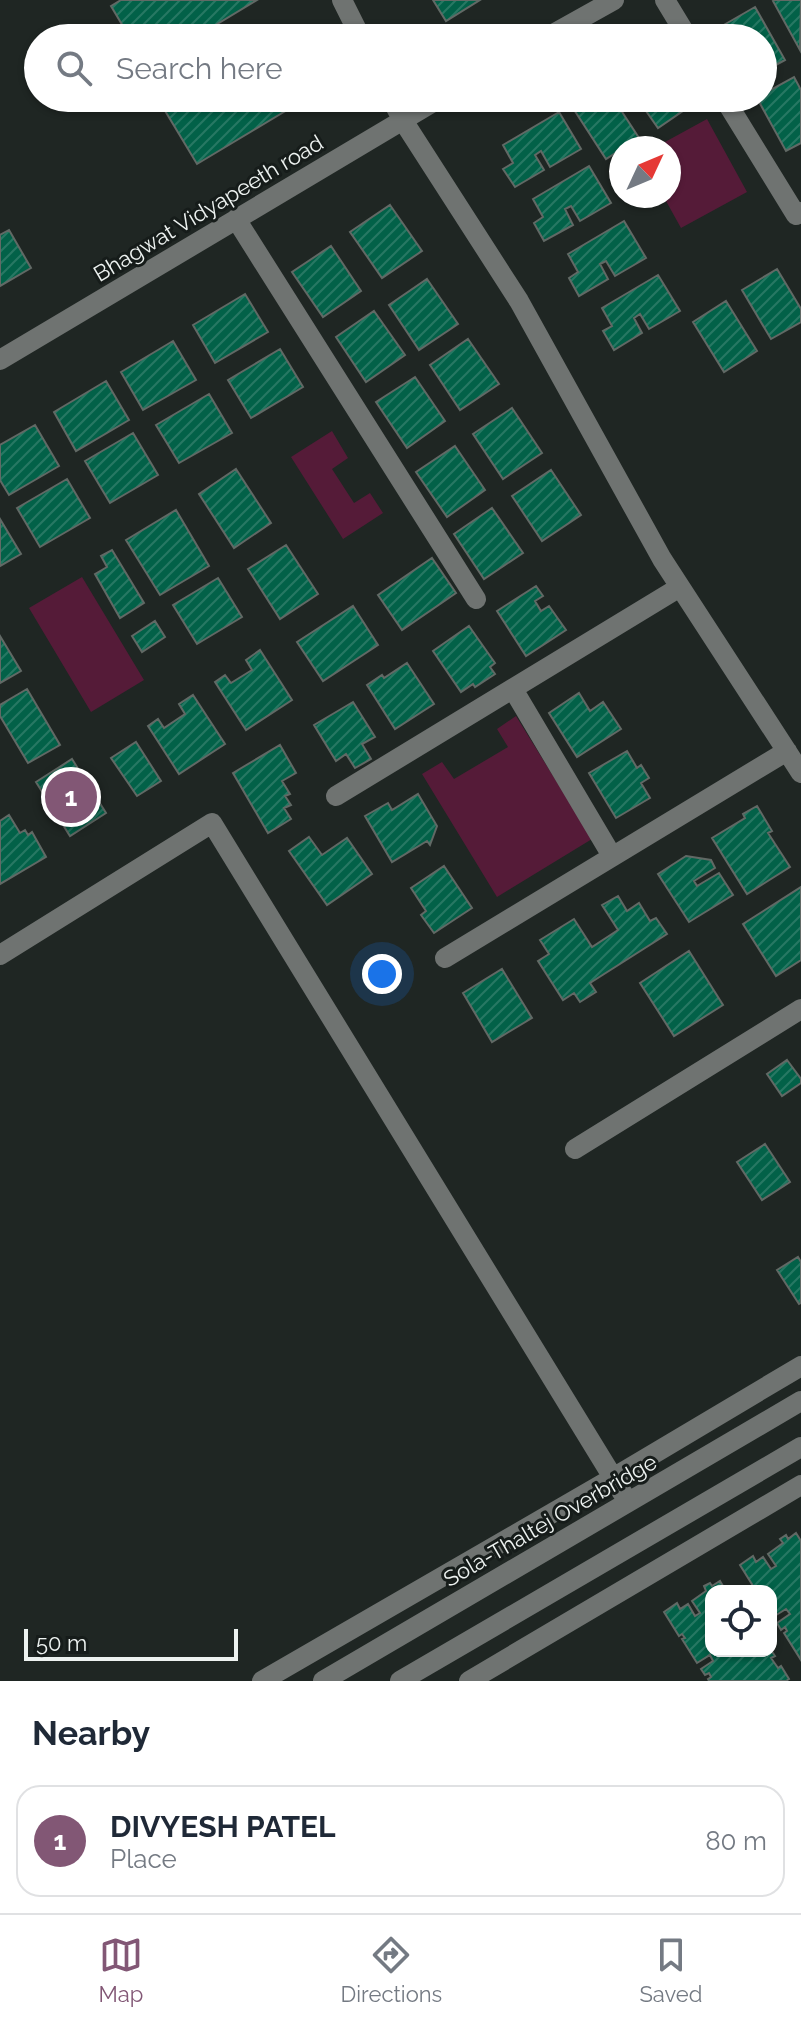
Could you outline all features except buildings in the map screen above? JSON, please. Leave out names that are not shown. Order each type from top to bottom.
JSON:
[{"type":"street","points":[[342,0],[354,24]]},
{"type":"street","points":[[665,0],[680,24]]},
{"type":"street","points":[[569,24],[604,2]]},
{"type":"street","points":[[398,112],[519,301],[662,559],[801,773]]},
{"type":"street","name":"Bhagwat Vidyapeeth road","points":[[0,360],[415,112]]},
{"type":"street","points":[[733,112],[796,215],[801,212]]},
{"type":"street","points":[[236,219],[476,599]]},
{"type":"street","points":[[336,796],[680,587]]},
{"type":"street","points":[[513,689],[612,856]]},
{"type":"street","points":[[445,958],[787,751]]},
{"type":"street","points":[[0,955],[212,823],[628,1502]]},
{"type":"street","points":[[575,1149],[801,1009]]},
{"type":"street","points":[[262,1681],[801,1366]]},
{"type":"street","name":"Sola-Thaltej Overbridge","points":[[323,1681],[801,1401]]},
{"type":"street","points":[[400,1681],[801,1447]]},
{"type":"street","points":[[469,1681],[801,1485]]},
{"type":"shaded area","points":[[707,119],[747,192],[681,228],[670,208],[681,208],[681,136],[676,136]]},
{"type":"shaded area","points":[[332,431],[348,458],[332,469],[354,503],[370,493],[383,513],[343,539],[291,457]]},
{"type":"shaded area","points":[[82,577],[144,680],[91,712],[29,608]]},
{"type":"shaded area","points":[[516,716],[592,839],[497,897],[422,774],[442,762],[454,779],[508,747],[497,729]]},
{"type":"place","name":"DIVYESH PATEL","points":[[71,797]]}]
